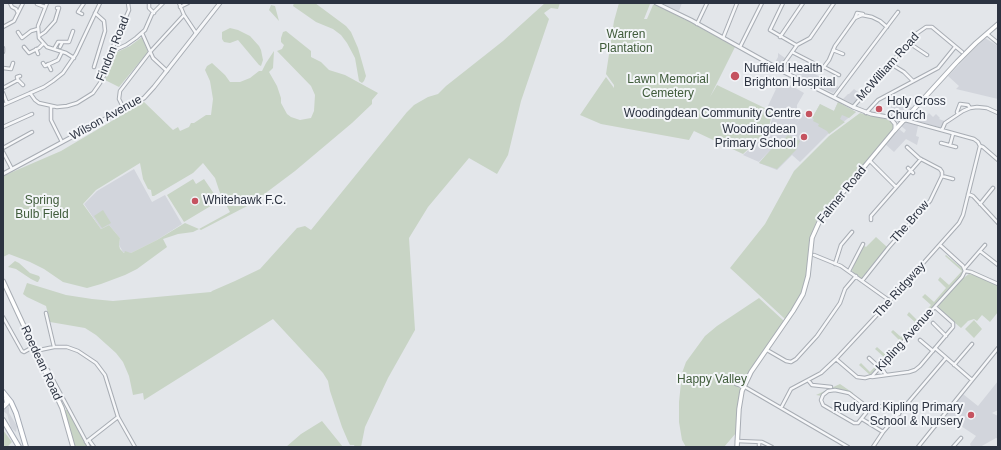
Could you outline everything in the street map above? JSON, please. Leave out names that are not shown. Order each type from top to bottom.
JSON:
[{"type":"main road","name":"Falmer Road","points":[[737,447],[739,404],[744,387],[748,376],[796,307],[803,294],[808,276],[812,238],[818,223],[894,131],[957,62],[986,33],[998,24]]},
{"type":"main road","name":"Roedean Road","points":[[3,281],[34,349],[52,381],[65,416],[73,447]]},
{"type":"main road","points":[[3,407],[7,402],[4,394]]},
{"type":"main road","points":[[4,394],[16,413],[26,447]]},
{"type":"main road","points":[[3,420],[19,447]]},
{"type":"street","points":[[10,3],[18,13]]},
{"type":"street","points":[[3,27],[14,22],[23,3]]},
{"type":"street","points":[[47,3],[38,29],[39,36],[44,44],[74,58]]},
{"type":"street","points":[[79,3],[83,4],[78,12],[82,14]]},
{"type":"street","points":[[3,105],[41,89],[63,73],[74,58],[100,3]]},
{"type":"street","name":"Findon Road","points":[[30,93],[36,101],[51,106],[74,104],[91,95],[103,79],[112,49],[129,10],[128,3]]},
{"type":"street","points":[[149,3],[150,8],[154,13]]},
{"type":"street","points":[[112,49],[129,44],[142,33],[154,13],[163,3]]},
{"type":"street","points":[[179,3],[184,15],[196,33]]},
{"type":"street","points":[[180,7],[188,3]]},
{"type":"street","name":"Wilson Avenue","points":[[3,174],[145,97],[220,3]]},
{"type":"street","points":[[656,3],[866,113],[905,120],[974,139],[980,146],[984,147],[998,160]]},
{"type":"street","points":[[697,24],[707,3]]},
{"type":"street","points":[[723,38],[737,3]]},
{"type":"street","points":[[740,47],[762,3]]},
{"type":"street","points":[[783,3],[770,30],[796,45]]},
{"type":"street","points":[[780,37],[804,3]]},
{"type":"street","points":[[780,69],[796,45],[809,39],[834,3]]},
{"type":"street","points":[[37,4],[45,8]]},
{"type":"street","points":[[16,9],[21,7]]},
{"type":"street","points":[[39,36],[55,21],[59,8],[57,8]]},
{"type":"street","points":[[129,10],[133,12]]},
{"type":"street","points":[[834,97],[898,12]]},
{"type":"street","points":[[94,64],[105,32],[104,21],[95,13]]},
{"type":"street","points":[[124,109],[119,99],[120,91],[150,52],[184,15]]},
{"type":"street","points":[[824,67],[833,50],[855,18],[864,15],[880,21],[887,27]]},
{"type":"street","name":"McWilliam Road","points":[[853,107],[916,34],[929,26],[962,52]]},
{"type":"street","points":[[18,32],[22,38],[31,31],[38,29]]},
{"type":"street","points":[[54,49],[57,43],[67,43],[70,41],[74,31]]},
{"type":"street","points":[[142,33],[156,62],[167,71]]},
{"type":"street","points":[[986,33],[998,43]]},
{"type":"street","points":[[60,47],[62,43]]},
{"type":"street","points":[[909,43],[927,55]]},
{"type":"street","points":[[24,47],[29,53],[44,44]]},
{"type":"street","points":[[866,113],[878,100],[938,68],[955,47]]},
{"type":"street","points":[[36,49],[38,54]]},
{"type":"street","points":[[833,50],[843,54]]},
{"type":"street","points":[[43,63],[45,66],[58,60],[62,52]]},
{"type":"street","points":[[792,52],[839,75]]},
{"type":"street","points":[[3,68],[12,71],[13,63]]},
{"type":"street","points":[[48,64],[51,70]]},
{"type":"street","points":[[891,64],[904,72],[913,81]]},
{"type":"street","points":[[3,88],[18,80],[18,77],[20,76]]},
{"type":"street","points":[[18,80],[23,85]]},
{"type":"street","points":[[3,93],[7,103]]},
{"type":"street","points":[[958,114],[957,112],[960,104],[968,105],[970,108]]},
{"type":"street","points":[[51,106],[51,120],[62,142]]},
{"type":"street","points":[[942,130],[944,124],[970,108],[987,108],[998,113]]},
{"type":"street","points":[[3,127],[32,114]]},
{"type":"street","points":[[890,118],[895,125],[894,131]]},
{"type":"street","points":[[3,148],[32,132]]},
{"type":"street","points":[[950,145],[953,134]]},
{"type":"street","points":[[940,143],[956,147]]},
{"type":"street","name":"The Ridgway","points":[[780,408],[792,389],[821,373],[836,359],[890,301],[962,219],[980,146]]},
{"type":"street","points":[[907,147],[909,151],[940,169],[942,176],[953,179]]},
{"type":"street","points":[[3,152],[12,169]]},
{"type":"street","points":[[871,220],[870,217],[921,159]]},
{"type":"street","points":[[870,161],[896,186]]},
{"type":"street","name":"The Brow","points":[[862,281],[889,247],[930,201],[942,176]]},
{"type":"street","points":[[980,204],[992,189]]},
{"type":"street","points":[[968,194],[973,196],[998,223]]},
{"type":"street","points":[[835,264],[841,245],[852,232]]},
{"type":"street","points":[[850,271],[860,251],[859,247],[863,244]]},
{"type":"street","points":[[940,245],[965,270],[998,284]]},
{"type":"street","name":"Kipling Avenue","points":[[836,359],[857,377],[863,378],[871,376],[881,367],[964,275],[965,270],[985,245]]},
{"type":"street","points":[[980,251],[998,265]]},
{"type":"street","points":[[814,255],[850,271],[890,301]]},
{"type":"street","points":[[767,350],[785,361],[791,362],[795,360],[817,336],[840,303],[845,289],[856,276]]},
{"type":"street","points":[[871,376],[914,370],[920,366],[953,328],[953,324],[935,307]]},
{"type":"street","points":[[46,315],[54,347]]},
{"type":"street","points":[[3,317],[22,351],[24,352],[34,349],[63,346],[74,349],[86,355],[101,368],[107,379],[118,417],[135,447]]},
{"type":"street","points":[[934,323],[946,336]]},
{"type":"street","points":[[920,340],[946,358],[972,380]]},
{"type":"street","points":[[954,365],[968,346],[972,344]]},
{"type":"street","points":[[918,447],[998,348]]},
{"type":"street","points":[[869,358],[881,367],[886,375]]},
{"type":"street","points":[[873,447],[883,432],[946,358]]},
{"type":"street","points":[[808,380],[812,385],[825,388],[830,387]]},
{"type":"street","points":[[52,381],[89,447]]},
{"type":"street","points":[[736,384],[744,387],[848,447]]},
{"type":"street","points":[[829,391],[844,391],[862,402],[867,408],[867,411],[862,419],[857,423],[854,423],[827,408],[822,403],[822,396],[829,391]]},
{"type":"street","points":[[867,408],[872,406],[890,407],[899,414]]},
{"type":"street","points":[[86,442],[118,417]]},
{"type":"street","points":[[862,419],[883,432]]},
{"type":"street","points":[[953,447],[961,438]]},
{"type":"street","points":[[89,440],[94,447]]},
{"type":"street","points":[[737,441],[765,443],[772,447]]},
{"type":"street","points":[[759,442],[759,447]]},
{"type":"shaded area","points":[[661,3],[682,3],[679,11]]},
{"type":"shaded area","points":[[985,38],[998,46],[998,99],[956,89],[959,86],[948,76]]},
{"type":"shaded area","points":[[778,53],[785,58],[779,67],[774,64],[778,57]]},
{"type":"shaded area","points":[[788,60],[828,81],[829,80],[839,87],[833,93],[821,87],[824,81],[820,87],[804,79],[783,67]]},
{"type":"shaded area","points":[[775,76],[804,93],[797,105],[797,109],[802,111],[797,123],[802,113],[812,119],[820,104],[834,111],[838,102],[856,112],[828,134],[800,162],[792,155],[777,170],[759,163],[769,151],[759,162],[743,155],[769,131],[773,114],[772,110],[767,108],[776,89],[770,85]]},
{"type":"shaded area","points":[[854,89],[862,95],[853,104],[843,99]]},
{"type":"shaded area","points":[[894,103],[914,108],[904,118],[886,114]]},
{"type":"shaded area","points":[[929,113],[933,117],[936,114],[940,118],[939,119],[947,122],[942,128],[917,121],[919,115],[926,117]]},
{"type":"shaded area","points":[[905,122],[918,126],[916,136],[919,137],[917,145],[906,139],[894,152],[885,144],[899,129],[904,133],[906,130],[901,126]]},
{"type":"shaded area","points":[[134,169],[152,202],[165,195],[182,224],[157,240],[131,253],[123,252],[119,245],[120,238],[109,225],[101,229],[84,204],[97,191]]},
{"type":"shaded area","name":"Rudyard Kipling Primary School & Nursery","points":[[998,381],[998,410],[992,413],[998,416],[998,439],[996,438],[980,447],[971,447],[970,444],[976,436],[946,416],[963,394],[978,406]]},
{"type":"shaded area","points":[[9,406],[9,413],[17,426],[16,432],[11,428],[7,414],[3,411]]},
{"type":"green space","points":[[294,3],[315,3],[346,26],[351,32],[358,48],[366,76],[362,83],[359,81],[355,58],[341,35],[333,29],[316,22],[293,6]]},
{"type":"green space","points":[[545,3],[560,3],[558,9],[551,8],[544,13],[549,19],[521,101],[508,155],[497,174],[469,158],[428,207],[409,238],[415,330],[388,378],[365,427],[361,447],[350,445],[342,427],[328,381],[323,373],[273,319],[144,400],[143,393],[133,395],[129,376],[123,362],[116,353],[96,335],[85,328],[50,322],[46,306],[23,294],[27,283],[66,295],[113,301],[211,292],[260,269],[297,228],[305,226],[311,230],[414,105],[428,97],[438,94],[503,41]]},
{"type":"green space","points":[[619,3],[650,4],[644,19],[647,19],[653,5],[655,5],[685,19],[684,20],[687,20],[735,47],[710,97],[717,85],[771,111],[768,131],[743,154],[694,131],[695,129],[689,140],[601,124],[580,115],[606,77],[614,88],[614,85],[606,74],[614,21]]},
{"type":"green space","points":[[271,5],[275,6],[279,21],[269,10]]},
{"type":"green space","points":[[230,28],[250,36],[259,46],[263,60],[261,66],[238,40],[230,43],[224,42],[222,39],[222,32]]},
{"type":"green space","name":"Spring Bulb Field","points":[[286,31],[311,51],[311,57],[321,62],[329,70],[345,75],[378,93],[372,100],[372,104],[352,123],[295,171],[251,204],[201,230],[199,229],[193,232],[178,234],[163,239],[167,247],[137,269],[101,284],[87,288],[63,282],[44,269],[30,262],[9,254],[3,257],[3,176],[61,151],[144,102],[173,130],[178,127],[180,131],[189,127],[191,123],[194,123],[206,115],[211,115],[213,99],[210,81],[205,70],[207,66],[212,63],[230,82],[240,82],[250,78],[259,71],[262,71],[274,51],[273,68],[269,72],[277,86],[281,103],[287,114],[300,120],[311,118],[314,111],[315,95],[311,86],[277,51],[282,49],[284,45],[281,42],[283,32]],"holes":[[[140,163],[143,179],[148,189],[151,190],[152,196],[193,173],[203,163],[215,178],[220,193],[230,212],[199,229],[185,223],[157,240],[131,253],[125,251],[124,253],[120,249],[120,238],[109,225],[101,229],[83,204],[96,190]]]},
{"type":"green space","points":[[142,37],[148,52],[119,87],[105,80],[113,54],[130,46]]},
{"type":"green space","points":[[838,102],[856,112],[849,118],[842,115],[840,119],[845,122],[829,134],[827,131],[818,126],[819,124],[813,121],[814,119],[812,118],[820,104],[834,111]]},
{"type":"green space","points":[[860,113],[889,120],[893,124],[893,128],[817,220],[811,236],[807,271],[801,297],[785,319],[730,268],[765,224],[794,171],[829,136]]},
{"type":"green space","points":[[788,135],[800,141],[796,150],[777,169],[759,163],[778,142],[779,144]]},
{"type":"green space","points":[[193,179],[196,184],[204,179],[219,201],[184,222],[167,195]]},
{"type":"green space","points":[[103,210],[111,223],[102,228],[94,216]]},
{"type":"green space","points":[[876,237],[887,247],[861,279],[853,273],[852,270],[863,245],[866,247]]},
{"type":"green space","points":[[946,255],[963,269],[964,273],[870,375],[859,365],[861,363],[870,372],[884,357],[875,349],[877,347],[886,355],[899,340],[891,332],[893,330],[901,337],[915,322],[907,315],[909,312],[917,320],[931,305],[922,297],[925,294],[934,302],[946,288],[938,280],[940,277],[949,285],[962,271],[945,256]]},
{"type":"green space","points":[[15,261],[30,273],[39,276],[40,278],[38,282],[16,269],[8,267]]},
{"type":"green space","points":[[969,274],[998,285],[998,312],[990,322],[982,315],[977,321],[974,319],[968,321],[961,328],[939,309],[938,306],[962,279]]},
{"type":"green space","name":"Happy Valley","points":[[759,298],[784,321],[743,383],[738,401],[736,433],[724,447],[686,447],[682,440],[679,422],[679,402],[682,373],[686,362],[705,336],[717,326]]},
{"type":"green space","points":[[974,320],[982,329],[974,338],[965,329]]},
{"type":"green space","points":[[840,384],[853,393],[853,395],[844,390],[835,389],[830,390],[822,396],[816,395]]},
{"type":"green space","points":[[65,410],[68,410],[87,447],[75,447]]},
{"type":"green space","points":[[322,421],[343,447],[286,447],[301,434]]},
{"type":"green space","points":[[3,430],[12,442],[7,447],[3,447]]},
{"type":"place","name":"Nuffield Health Brighton Hospital","points":[[735,76]]},
{"type":"place","name":"Holy Cross Church","points":[[879,109]]},
{"type":"place","name":"Woodingdean Community Centre","points":[[809,114]]},
{"type":"place","name":"Woodingdean Primary School","points":[[804,137]]},
{"type":"place","name":"Whitehawk F.C.","points":[[195,201]]},
{"type":"place","name":"Rudyard Kipling Primary School & Nursery","points":[[971,415]]},
{"type":"park label","name":"Warren Plantation","points":[[626,42]]},
{"type":"park label","name":"Lawn Memorial Cemetery","points":[[668,87]]}]
